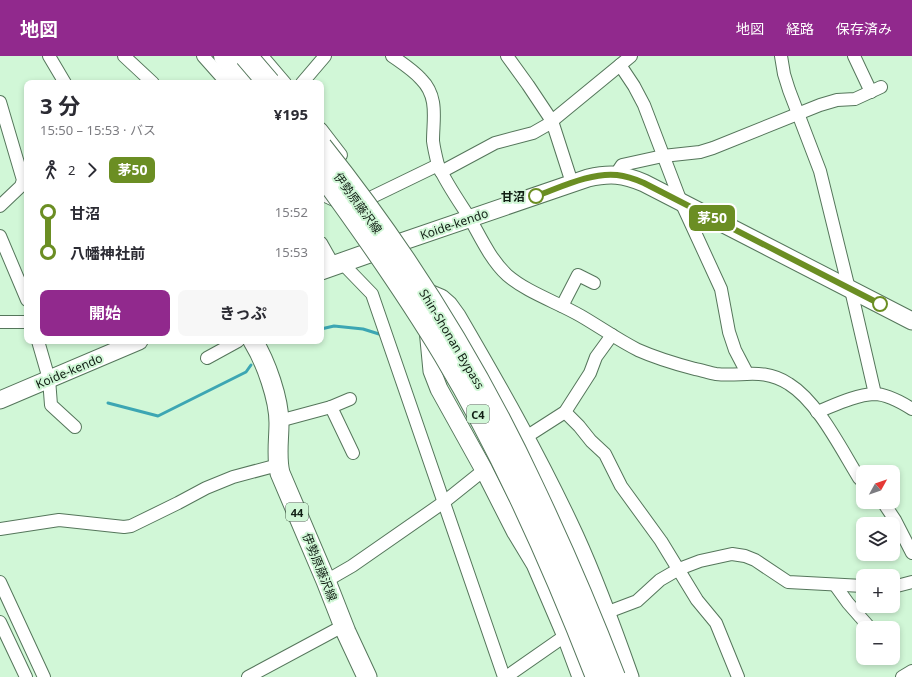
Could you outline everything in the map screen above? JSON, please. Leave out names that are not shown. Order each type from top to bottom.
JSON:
[{"type":"highway","points":[[225,56],[250,67],[265,80]]},
{"type":"highway","name":"Shin-Shonan Bypass","points":[[324,151],[365,206],[416,280],[491,405],[532,485],[569,567],[614,677]]},
{"type":"highway","name":"Shin-Shonan Bypass","points":[[324,176],[402,288],[445,356],[478,415],[520,497],[559,580],[597,677]]},
{"type":"main road","points":[[230,56],[250,67],[261,80]]},
{"type":"main road","name":"伊勢原藤沢線","points":[[324,157],[358,199],[385,248],[332,266]]},
{"type":"main road","name":"伊勢原藤沢線","points":[[324,169],[358,199]]},
{"type":"main road","name":"伊勢原藤沢線","points":[[256,344],[267,367],[279,421],[278,465],[280,473],[326,581],[343,626],[367,677]]},
{"type":"street","points":[[49,56],[63,80]]},
{"type":"street","points":[[124,56],[150,80]]},
{"type":"street","points":[[203,56],[224,80]]},
{"type":"street","points":[[304,80],[324,56]]},
{"type":"street","points":[[392,56],[422,79],[428,87],[432,96],[435,112],[434,146],[439,168],[485,245],[498,265],[507,274],[535,293],[581,316],[638,350],[677,364],[716,374],[765,374],[790,384],[800,392],[817,412],[856,475]]},
{"type":"street","points":[[507,56],[552,121],[572,183]]},
{"type":"street","points":[[324,195],[334,200],[358,199],[439,168],[496,143],[533,133],[552,121],[631,56]]},
{"type":"street","points":[[782,56],[784,74],[820,171],[875,394]]},
{"type":"street","points":[[616,174],[622,165],[663,156],[700,152],[820,105],[837,100],[855,99],[876,89],[854,56]]},
{"type":"street","points":[[620,65],[634,86],[644,105],[681,202],[721,289],[729,332],[735,350],[748,373]]},
{"type":"street","points":[[250,67],[278,80]]},
{"type":"street","points":[[0,102],[23,180],[21,186],[0,206]]},
{"type":"street","points":[[324,135],[358,199]]},
{"type":"street","name":"Koide-kendo","points":[[385,248],[572,183],[588,178],[616,174],[630,177],[644,183],[912,321]]},
{"type":"street","points":[[0,236],[24,293]]},
{"type":"street","points":[[385,248],[418,288],[428,294],[440,298],[449,305],[457,316],[526,437],[555,493],[576,537],[607,612],[630,677]]},
{"type":"street","points":[[385,248],[428,327],[432,371],[439,389],[484,470],[509,521],[535,564],[565,634],[581,677]]},
{"type":"street","points":[[324,249],[332,266],[372,294],[505,677],[565,634],[607,612],[637,601],[660,580],[679,569],[700,561],[732,554],[745,556],[755,560],[788,582],[856,586]]},
{"type":"street","points":[[562,306],[578,275],[594,283]]},
{"type":"street","points":[[0,322],[24,322]]},
{"type":"street","points":[[526,437],[565,412],[590,373],[596,357],[612,335]]},
{"type":"street","points":[[39,344],[49,379],[51,405],[75,428]]},
{"type":"street","name":"Koide-kendo","points":[[0,400],[132,344]]},
{"type":"street","points":[[207,358],[233,344]]},
{"type":"street","points":[[817,412],[842,402],[875,394],[903,403],[912,409]]},
{"type":"street","points":[[279,421],[331,407],[350,399]]},
{"type":"street","points":[[331,407],[353,453]]},
{"type":"street","points":[[565,412],[605,454],[621,486],[662,541],[697,600],[716,623],[738,677]]},
{"type":"street","points":[[0,529],[59,520],[116,527],[131,526],[206,488],[232,477],[278,465]]},
{"type":"street","points":[[326,581],[352,566],[444,502],[484,470]]},
{"type":"street","points":[[887,509],[895,520],[912,553]]},
{"type":"street","points":[[0,582],[44,677]]},
{"type":"street","points":[[900,585],[912,582]]},
{"type":"street","points":[[835,585],[864,621]]},
{"type":"street","points":[[0,622],[26,677]]},
{"type":"street","points":[[248,677],[343,626]]},
{"type":"street","points":[[902,677],[912,671]]},
{"type":"waterway","points":[[324,328],[334,326],[363,329],[379,334]]},
{"type":"waterway","points":[[108,403],[158,416],[246,372],[251,365]]},
{"type":"bus line","name":"茅50","points":[[536,196],[588,178],[616,174],[630,177],[880,304]]},
{"type":"place","name":"甘沼","points":[[536,196]]}]
